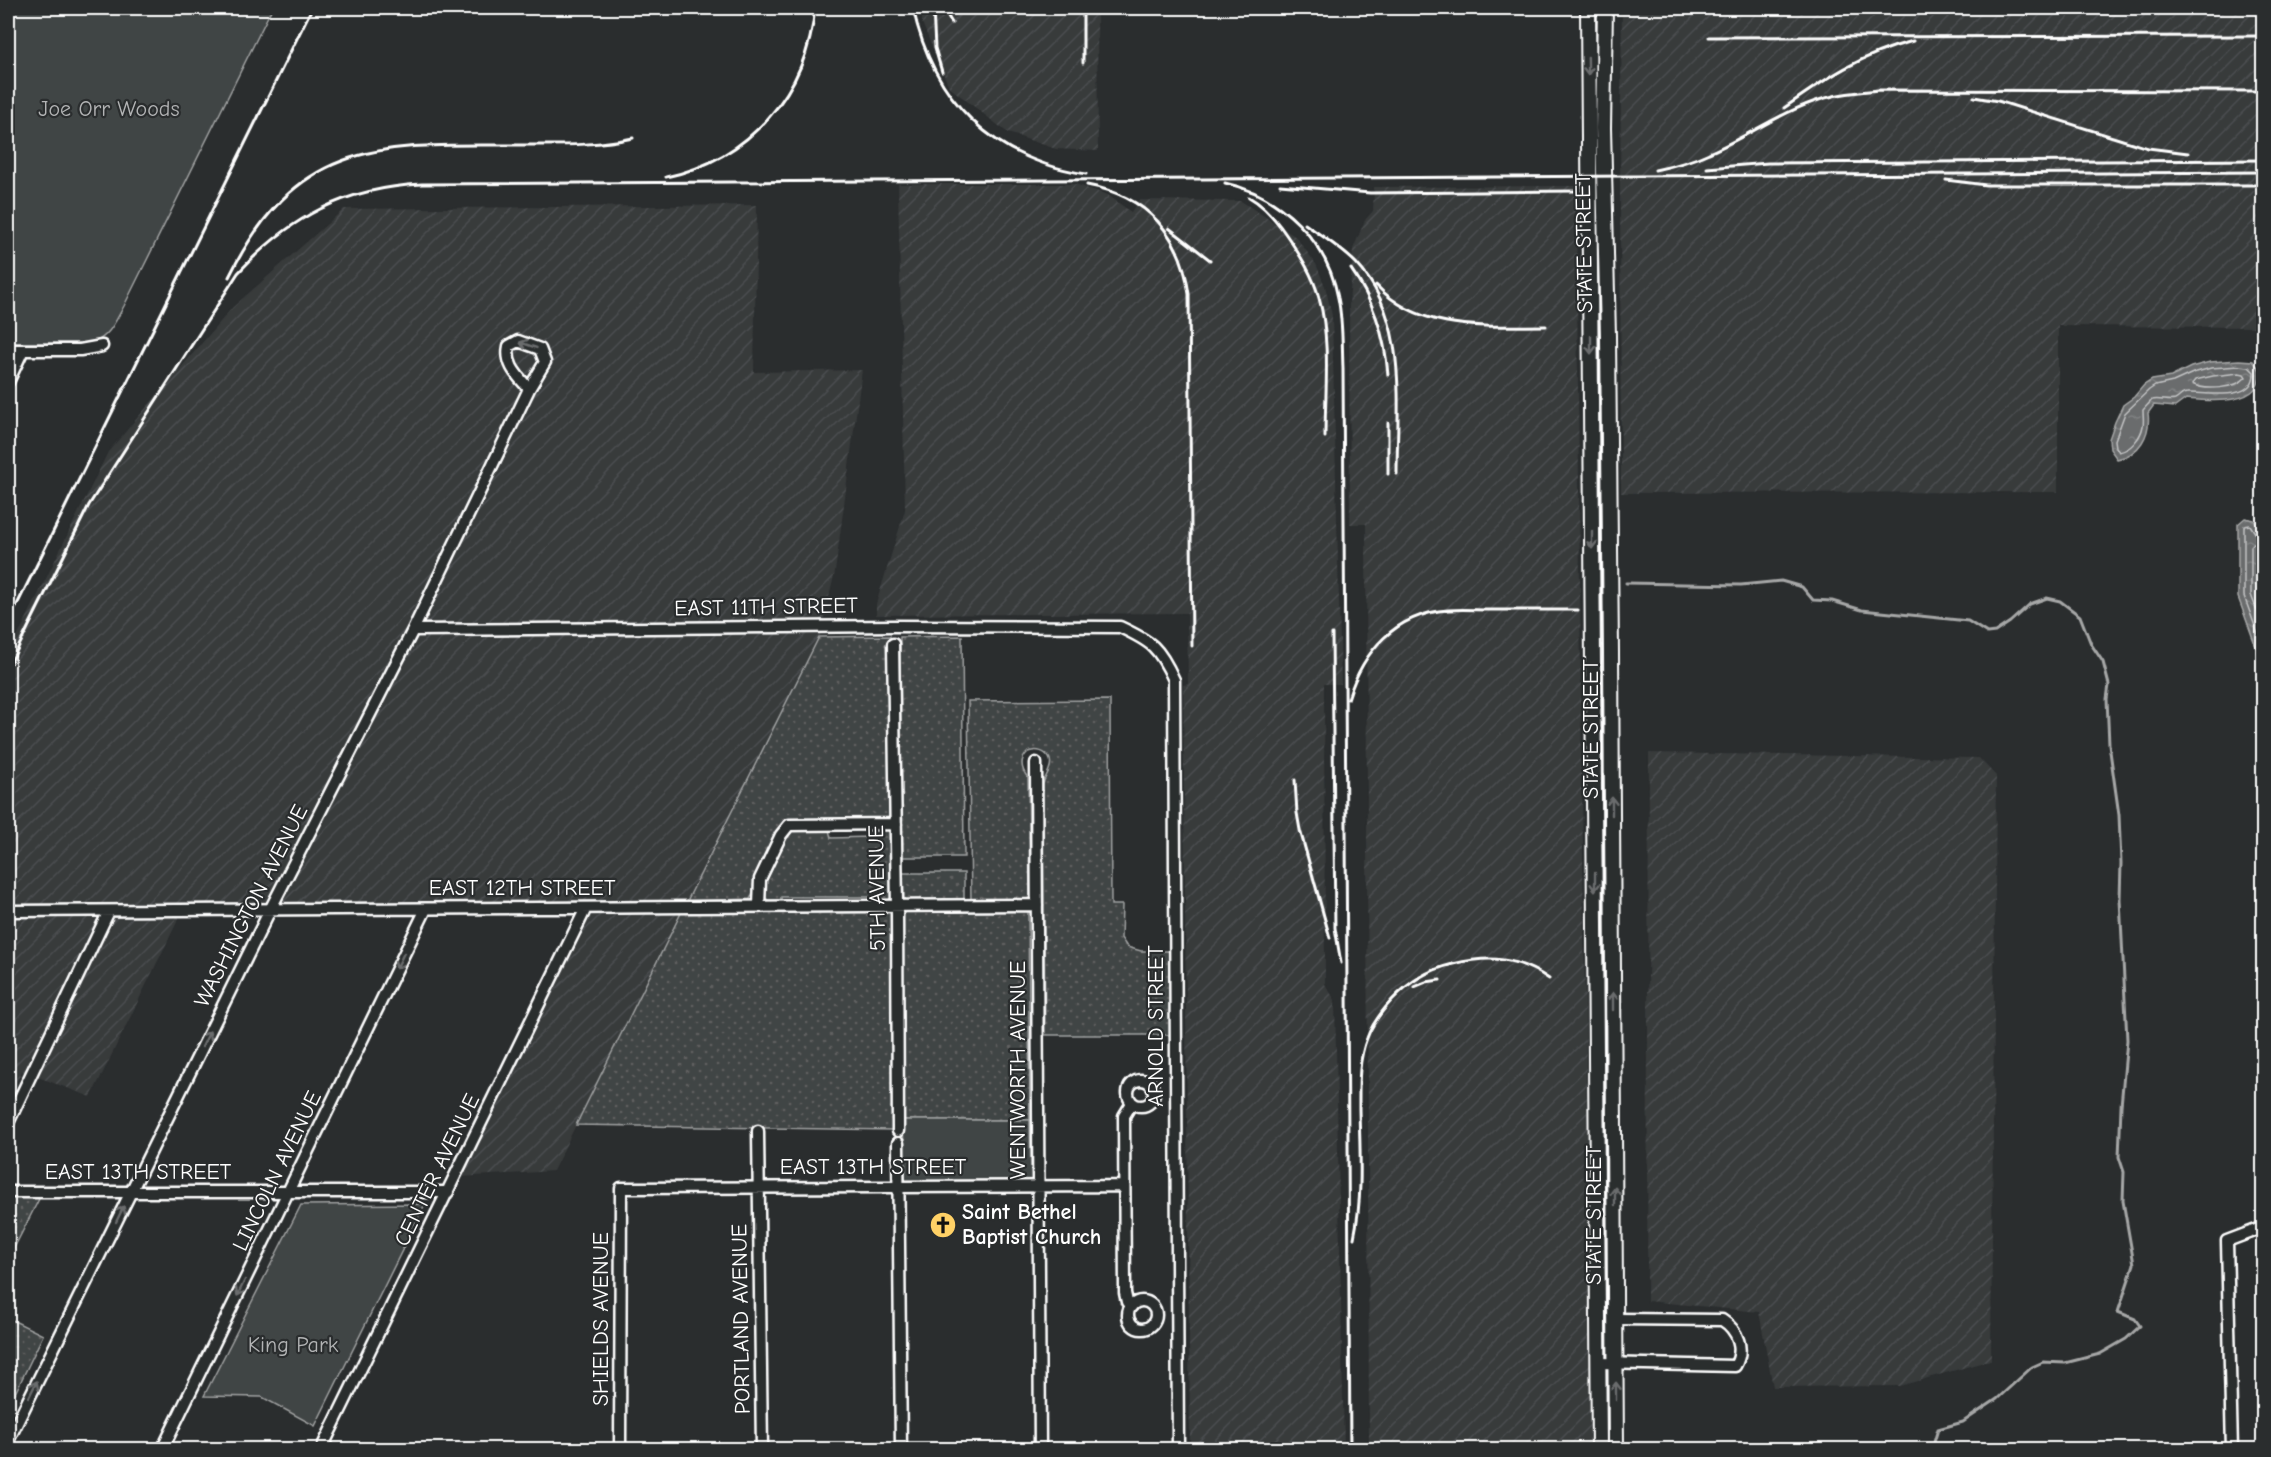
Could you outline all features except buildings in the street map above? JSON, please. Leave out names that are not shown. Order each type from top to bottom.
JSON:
[{"type":"street","name":"STATE STREET","points":[[1588,8],[1599,1449]]},
{"type":"street","name":"STATE STREET","points":[[1605,8],[1603,128],[1611,653],[1616,1449]]},
{"type":"street","points":[[8,350],[80,350],[102,346]]},
{"type":"street","points":[[8,382],[23,350]]},
{"type":"street","name":"WASHINGTON AVENUE","points":[[8,1441],[270,910],[413,630],[529,389]]},
{"type":"street","name":"EAST 11TH STREET","points":[[413,630],[882,626],[1120,627]]},
{"type":"street","name":"ARNOLD STREET","points":[[1120,627],[1145,639],[1164,657],[1174,680],[1178,1449]]},
{"type":"street","name":"5TH AVENUE","points":[[893,644],[898,1131]]},
{"type":"street","name":"WENTWORTH AVENUE","points":[[1036,763],[1040,1449]]},
{"type":"street","points":[[759,906],[760,879],[781,835],[789,825],[896,824]]},
{"type":"street","name":"EAST 12TH STREET","points":[[8,911],[1037,905]]},
{"type":"street","name":"CENTER AVENUE","points":[[321,1449],[586,908]]},
{"type":"street","name":"LINCOLN AVENUE","points":[[162,1449],[426,909]]},
{"type":"street","points":[[8,1123],[109,911]]},
{"type":"street","points":[[1132,1103],[1124,1116],[1125,1293],[1127,1302],[1132,1306]]},
{"type":"street","name":"PORTLAND AVENUE","points":[[758,1131],[762,1449]]},
{"type":"street","points":[[898,1143],[901,1449]]},
{"type":"street","name":"EAST 13TH STREET","points":[[621,1188],[1124,1186]]},
{"type":"street","name":"SHIELDS AVENUE","points":[[620,1449],[621,1188]]},
{"type":"street","name":"EAST 13TH STREET","points":[[8,1192],[448,1192]]},
{"type":"street","points":[[2232,1449],[2228,1241],[2264,1227]]},
{"type":"street","points":[[1599,1363],[1735,1366],[1739,1360],[1739,1337],[1733,1327],[1722,1320],[1616,1319]]},
{"type":"shaded area","points":[[922,8],[1097,8],[1098,151],[1056,149],[1008,133],[949,87],[922,23]]},
{"type":"shaded area","points":[[1622,8],[2263,8],[2263,327],[2058,326],[2058,492],[1621,493]]},
{"type":"shaded area","points":[[898,184],[1075,184],[1108,195],[1131,212],[1139,200],[1241,201],[1296,237],[1316,264],[1325,286],[1332,315],[1341,684],[1324,684],[1325,984],[1335,1000],[1344,1449],[1190,1449],[1183,685],[1188,684],[1187,613],[876,615],[876,604],[905,510]]},
{"type":"shaded area","points":[[1576,186],[1592,1449],[1369,1449],[1366,524],[1350,524],[1349,305],[1353,249],[1365,220],[1373,211],[1374,187]]},
{"type":"shaded area","points":[[757,205],[754,372],[862,370],[835,572],[820,635],[553,1171],[446,1178],[578,913],[180,916],[91,1097],[22,1071],[8,1101],[8,656],[108,452],[233,307],[344,209]]},
{"type":"shaded area","points":[[1649,753],[1979,758],[1996,776],[1991,1360],[1900,1386],[1773,1387],[1759,1312],[1647,1301]]},
{"type":"green space","name":"Joe Orr Woods","points":[[8,8],[272,8],[115,323],[108,332],[93,343],[8,343]]},
{"type":"green space","points":[[890,636],[890,816],[886,819],[788,820],[774,837],[765,854],[750,899],[687,901],[819,637]]},
{"type":"green space","points":[[962,636],[964,857],[902,857],[900,637]]},
{"type":"green space","points":[[1110,700],[1111,905],[1122,905],[1121,938],[1127,947],[1141,951],[1169,951],[1170,1035],[1045,1035],[1043,785],[1050,761],[1046,754],[1033,751],[1028,752],[1022,761],[1028,778],[1030,896],[1027,900],[971,900],[968,701]]},
{"type":"green space","points":[[872,829],[888,829],[891,833],[892,897],[890,900],[873,901],[869,897],[781,897],[781,901],[770,901],[764,897],[765,880],[791,831],[829,830],[831,838],[871,837]]},
{"type":"green space","points":[[903,873],[964,873],[964,900],[904,900]]},
{"type":"green space","points":[[905,910],[1028,910],[1030,1120],[903,1120],[903,915]]},
{"type":"green space","points":[[682,911],[891,911],[893,1130],[576,1125]]},
{"type":"green space","points":[[903,1120],[1030,1120],[1031,1180],[905,1181]]},
{"type":"green space","points":[[8,1197],[40,1197],[8,1260]]},
{"type":"green space","name":"King Park","points":[[425,1204],[315,1426],[262,1397],[204,1396],[301,1205]]},
{"type":"green space","points":[[8,1318],[43,1335],[8,1408]]},
{"type":"water","points":[[2253,361],[2260,370],[2259,382],[2253,390],[2233,399],[2208,401],[2186,399],[2175,407],[2154,405],[2148,413],[2148,429],[2142,443],[2132,453],[2117,459],[2110,449],[2109,439],[2115,422],[2123,405],[2144,385],[2152,380],[2171,377],[2191,367],[2210,362]]},
{"type":"water","points":[[2245,518],[2254,520],[2263,536],[2263,666],[2238,597],[2238,524]]},
{"type":"waterway","points":[[1626,583],[1741,585],[1781,581],[1802,587],[1813,600],[1832,601],[1862,610],[1968,621],[1987,633],[1995,632],[2010,622],[2030,604],[2047,598],[2060,601],[2080,616],[2091,644],[2103,662],[2109,685],[2107,699],[2109,744],[2119,815],[2120,899],[2127,1040],[2119,1157],[2124,1172],[2123,1201],[2134,1264],[2118,1312],[2135,1319],[2140,1326],[2126,1339],[2100,1354],[2065,1363],[2043,1362],[2032,1367],[1997,1399],[1963,1422],[1938,1429],[1932,1449]]},
{"type":"railway","points":[[8,623],[312,8]]},
{"type":"railway","points":[[666,177],[696,168],[724,155],[748,138],[769,117],[786,94],[800,67],[810,39],[815,8]]},
{"type":"railway","points":[[913,8],[922,41],[935,71],[952,97],[972,120],[995,139],[1022,155],[1052,166],[1086,174]]},
{"type":"railway","points":[[933,8],[935,48],[942,72]]},
{"type":"railway","points":[[943,8],[952,23]]},
{"type":"railway","points":[[1083,8],[1083,63]]},
{"type":"railway","points":[[1709,37],[2264,36]]},
{"type":"railway","points":[[1784,108],[1815,86],[1860,60],[1913,41]]},
{"type":"railway","points":[[1655,170],[1703,156],[1807,104],[1850,93],[1878,90],[2264,91]]},
{"type":"railway","points":[[1974,97],[1998,101],[2148,148],[2188,153]]},
{"type":"railway","points":[[229,277],[257,229],[288,194],[321,170],[357,156],[397,148],[440,145],[574,145],[633,138]]},
{"type":"railway","points":[[1707,168],[1768,163],[2264,160]]},
{"type":"railway","points":[[8,668],[89,505],[238,273],[258,253],[299,221],[343,199],[368,192],[422,184],[2264,172]]},
{"type":"railway","points":[[1946,180],[1986,185],[2264,185]]},
{"type":"railway","points":[[1225,183],[1265,198],[1299,224],[1313,240],[1333,277],[1341,315],[1350,1450]]},
{"type":"railway","points":[[1087,185],[1127,198],[1158,221],[1178,253],[1185,273],[1189,294],[1192,646]]},
{"type":"railway","points":[[1280,185],[1370,193],[1577,191]]},
{"type":"railway","points":[[1249,197],[1265,209],[1283,230],[1306,266],[1316,290],[1325,331],[1325,437]]},
{"type":"railway","points":[[1305,224],[1356,263],[1373,285],[1385,310],[1396,363],[1397,474]]},
{"type":"railway","points":[[1169,228],[1210,260]]},
{"type":"railway","points":[[1351,269],[1377,319],[1388,375]]},
{"type":"railway","points":[[1376,285],[1394,301],[1413,312],[1434,319],[1478,326],[1546,326]]},
{"type":"railway","points":[[1388,423],[1388,474]]},
{"type":"railway","points":[[1348,699],[1362,665],[1372,651],[1397,627],[1412,619],[1429,613],[1453,610],[1578,610]]},
{"type":"railway","points":[[1332,634],[1335,928],[1341,963]]},
{"type":"railway","points":[[1295,780],[1300,830],[1330,938]]},
{"type":"railway","points":[[1354,1238],[1360,1190],[1361,1065],[1367,1038],[1381,1013],[1399,993],[1420,977],[1435,969],[1466,961],[1491,959],[1514,962],[1549,979]]},
{"type":"railway","points":[[1414,987],[1440,980]]},
{"type":"place","name":"Saint Bethel Baptist Church","points":[[943,1225]]}]
